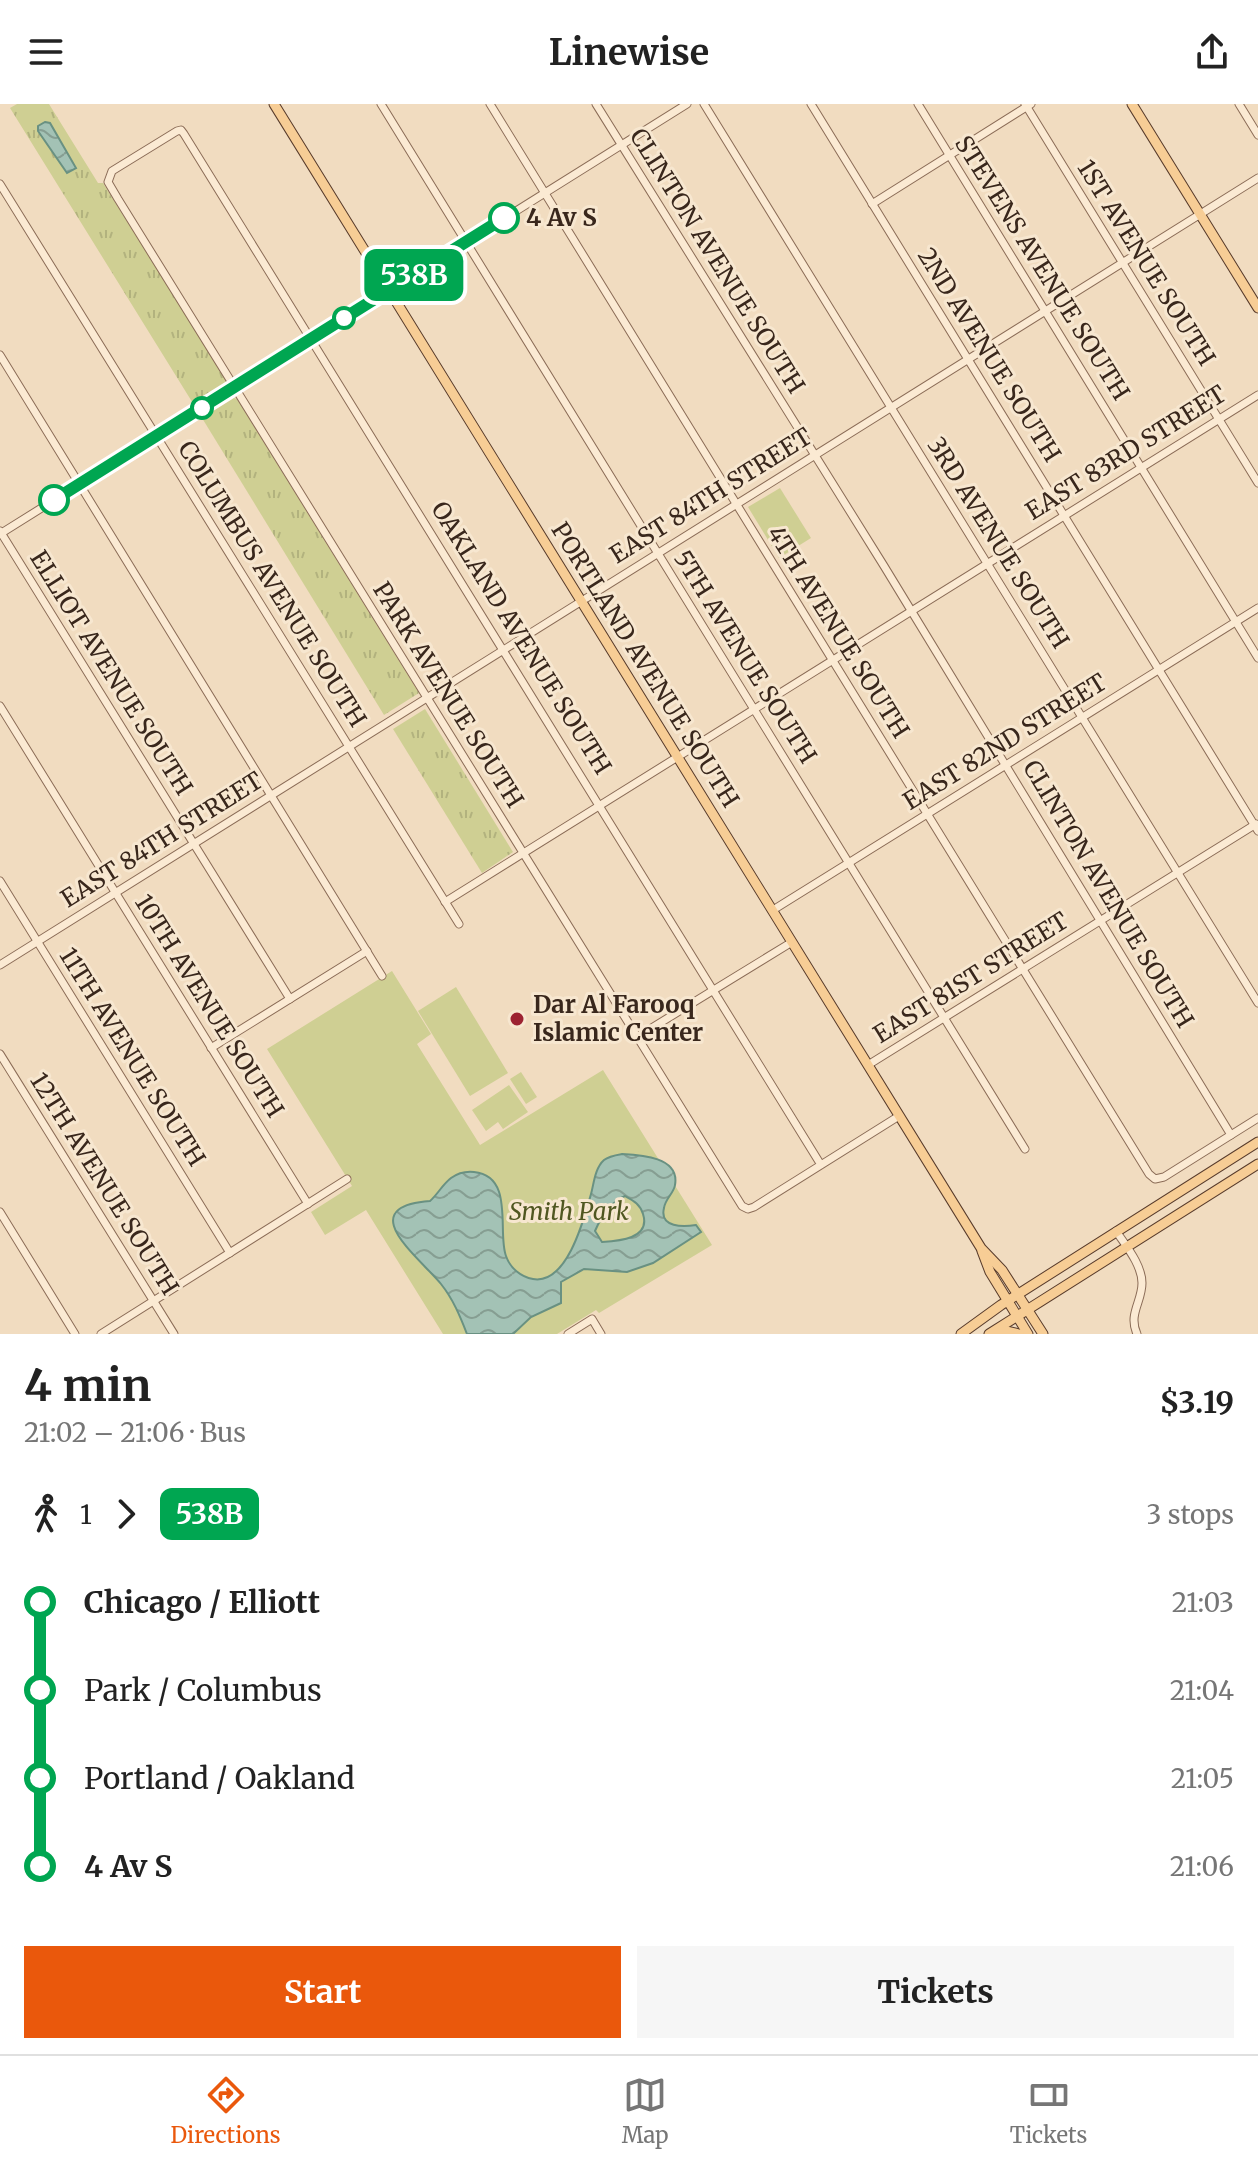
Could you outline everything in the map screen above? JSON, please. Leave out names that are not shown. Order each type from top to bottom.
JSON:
[{"type":"main road","name":"PORTLAND AVENUE SOUTH","points":[[274,104],[981,1248],[990,1272],[1028,1334]]},
{"type":"main road","points":[[1132,104],[1258,308]]},
{"type":"main road","points":[[961,1334],[1007,1301],[1258,1142]]},
{"type":"main road","points":[[991,1334],[1016,1315],[1258,1164]]},
{"type":"main road","points":[[1173,1195],[1182,1210]]},
{"type":"main road","points":[[1153,1208],[1163,1222]]},
{"type":"main road","name":"PORTLAND AVENUE SOUTH","points":[[981,1248],[999,1266],[1043,1334]]},
{"type":"main road","points":[[978,1321],[994,1298],[995,1287],[990,1272]]},
{"type":"main road","points":[[991,1334],[1007,1331],[1019,1334]]},
{"type":"street","name":"5TH AVENUE SOUTH","points":[[381,104],[1025,1149]]},
{"type":"street","name":"4TH AVENUE SOUTH","points":[[490,104],[1149,1174],[1155,1179],[1164,1177],[1231,1135]]},
{"type":"street","name":"CLINTON AVENUE SOUTH","points":[[596,104],[1006,765],[1231,1135]]},
{"type":"street","points":[[0,533],[687,104]]},
{"type":"street","name":"3RD AVENUE SOUTH","points":[[704,104],[1258,1003]]},
{"type":"street","name":"2ND AVENUE SOUTH","points":[[811,104],[1257,826]]},
{"type":"street","name":"STEVENS AVENUE SOUTH","points":[[918,104],[1258,658]]},
{"type":"street","points":[[1239,104],[1258,135]]},
{"type":"street","points":[[872,204],[1028,105]]},
{"type":"street","name":"1ST AVENUE SOUTH","points":[[1028,105],[1258,483]]},
{"type":"street","name":"OAKLAND AVENUE SOUTH","points":[[118,199],[108,182],[112,171],[181,130],[821,1165]]},
{"type":"street","name":"EAST 84TH STREET","points":[[0,965],[1258,178]]},
{"type":"street","name":"COLUMBUS AVENUE SOUTH","points":[[0,184],[459,924]]},
{"type":"street","name":"PARK AVENUE SOUTH","points":[[118,199],[738,1202],[748,1209],[821,1165]]},
{"type":"street","points":[[0,355],[382,976]]},
{"type":"street","name":"EAST 83RD STREET","points":[[445,902],[1258,395]]},
{"type":"street","name":"ELLIOT AVENUE SOUTH","points":[[0,533],[290,999]]},
{"type":"street","name":"EAST 82ND STREET","points":[[773,910],[1258,608]]},
{"type":"street","name":"10TH AVENUE SOUTH","points":[[0,706],[308,1204]]},
{"type":"street","name":"EAST 81ST STREET","points":[[868,1065],[1257,826]]},
{"type":"street","name":"11TH AVENUE SOUTH","points":[[0,881],[230,1253]]},
{"type":"street","points":[[637,1037],[792,942]]},
{"type":"street","points":[[211,1048],[367,951]]},
{"type":"street","name":"12TH AVENUE SOUTH","points":[[0,1054],[174,1334]]},
{"type":"street","points":[[821,1165],[899,1116]]},
{"type":"street","points":[[1231,1135],[1258,1118]]},
{"type":"street","points":[[101,1334],[347,1179]]},
{"type":"street","points":[[0,1212],[75,1334]]},
{"type":"street","points":[[1116,1231],[1141,1273],[1141,1291],[1133,1319],[1137,1334]]},
{"type":"street","points":[[568,1334],[592,1319],[601,1334]]},
{"type":"green space","points":[[17,104],[49,104],[98,183],[103,183],[227,381],[226,385],[194,405],[10,108]]},
{"type":"green space","points":[[234,398],[419,693],[384,715],[202,418]]},
{"type":"green space","points":[[780,488],[811,538],[779,558],[748,507]]},
{"type":"green space","points":[[425,709],[513,852],[482,873],[393,729]]},
{"type":"green space","name":"Smith Park","points":[[392,971],[431,1034],[417,1044],[480,1145],[603,1070],[712,1245],[599,1313],[596,1310],[557,1334],[443,1334],[366,1210],[325,1235],[311,1212],[352,1186],[267,1049]]},
{"type":"green space","points":[[456,987],[508,1073],[470,1096],[418,1011]]},
{"type":"green space","points":[[521,1072],[537,1097],[526,1104],[510,1079]]},
{"type":"green space","points":[[509,1085],[528,1112],[503,1129],[498,1122],[486,1131],[472,1110]]},
{"type":"water","points":[[50,123],[76,168],[67,173],[38,131],[38,126]]},
{"type":"water","points":[[620,1154],[658,1159],[672,1168],[675,1185],[663,1215],[669,1223],[696,1225],[701,1232],[653,1263],[627,1272],[584,1269],[561,1282],[561,1303],[531,1317],[513,1334],[467,1334],[445,1290],[407,1248],[393,1223],[395,1213],[407,1205],[430,1201],[456,1175],[471,1172],[487,1176],[500,1194],[508,1260],[524,1276],[545,1278],[555,1272],[572,1248],[601,1163]],"holes":[[[625,1196],[642,1211],[642,1229],[632,1237],[602,1242],[595,1231],[600,1220],[615,1202]]]},
{"type":"bus line","name":"538B","points":[[54,500],[504,218]]},
{"type":"place","name":"4 Av S","points":[[504,218]]},
{"type":"place","name":"Dar Al Farooq Islamic Center","points":[[517,1019]]}]
